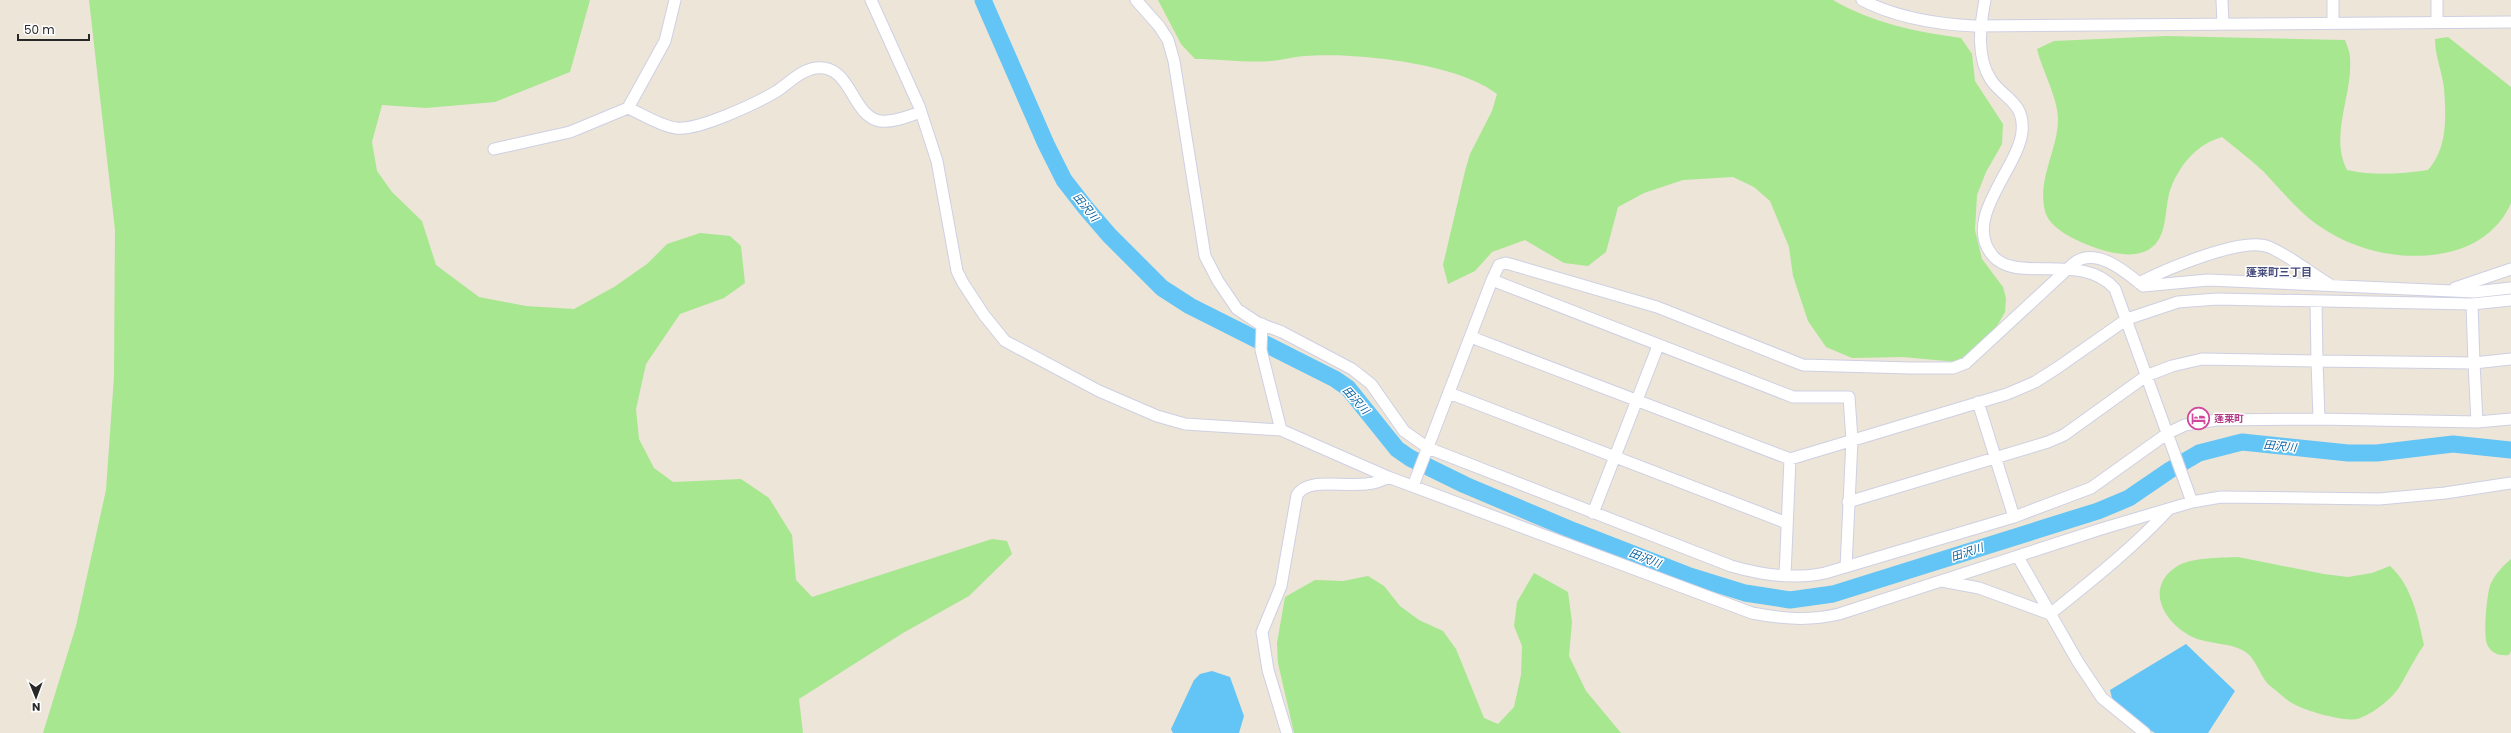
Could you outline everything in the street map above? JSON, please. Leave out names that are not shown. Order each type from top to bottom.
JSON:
[{"type":"street","points":[[494,149],[570,132],[628,108],[665,41],[675,0]]},
{"type":"street","points":[[871,0],[921,112],[937,161],[957,271],[975,302],[1005,341],[1093,388],[1157,416],[1185,424],[1281,430],[1413,486],[1709,599],[1752,613],[1773,618],[1818,619],[2018,557],[2101,529],[2192,502],[2221,497],[2404,498],[2511,483]]},
{"type":"street","points":[[1136,0],[1159,26],[1168,40],[1174,61],[1205,256],[1218,281],[1237,309],[1261,329],[1282,332],[1352,369],[1371,384],[1404,431],[1428,448],[1731,566],[1767,575],[1814,575],[1846,567],[2014,516],[2092,488],[2168,433],[2200,420],[2477,422],[2511,419]]},
{"type":"street","points":[[1862,0],[1890,12],[1921,20],[1946,24],[1981,26],[2511,22]]},
{"type":"street","points":[[1985,0],[1981,26],[1984,65],[1992,81],[2009,96],[2019,112],[2023,124],[2021,137],[2013,160],[1992,194],[1985,218],[1988,248],[1993,256],[2009,265],[2085,270],[2107,280],[2115,289],[2192,502]]},
{"type":"street","points":[[2222,0],[2223,24]]},
{"type":"street","points":[[2333,0],[2333,23]]},
{"type":"street","points":[[2437,0],[2437,22]]},
{"type":"street","points":[[628,108],[675,128],[686,128],[719,118],[758,102],[802,72],[815,68],[823,68],[844,80],[863,109],[873,119],[890,121],[921,112]]},
{"type":"street","points":[[2139,283],[2228,248],[2255,245],[2268,247],[2329,284]]},
{"type":"street","points":[[1413,486],[1492,280],[1499,265],[1506,263],[1658,307],[1803,365],[1953,368],[1966,363],[1981,351],[2079,259],[2094,258],[2121,269],[2143,286],[2208,280],[2329,284],[2474,292],[2511,288]]},
{"type":"street","points":[[2449,290],[2511,269]]},
{"type":"street","points":[[1492,280],[1658,346],[1793,397],[1848,397],[1852,440],[1846,567]]},
{"type":"street","points":[[1471,337],[1790,459],[2007,394],[2035,382],[2127,319],[2178,302],[2194,300],[2472,304],[2511,300]]},
{"type":"street","points":[[2316,301],[2319,420]]},
{"type":"street","points":[[2472,304],[2477,422]]},
{"type":"street","points":[[1261,329],[1262,350],[1281,430]]},
{"type":"street","points":[[1593,513],[1658,346]]},
{"type":"street","points":[[1848,502],[2020,452],[2064,435],[2146,376],[2202,359],[2474,363],[2511,359]]},
{"type":"street","points":[[1449,393],[1787,523]]},
{"type":"street","points":[[1978,402],[2014,516]]},
{"type":"street","points":[[1785,576],[1790,459]]},
{"type":"street","points":[[1286,733],[1268,670],[1262,632],[1281,586],[1297,495],[1300,490],[1312,484],[1363,486],[1382,481],[1388,476]]},
{"type":"street","points":[[2050,614],[2133,545],[2169,509]]},
{"type":"street","points":[[2018,557],[2078,662],[2102,698],[2145,733]]},
{"type":"street","points":[[1942,581],[1979,588],[2050,614]]},
{"type":"green space","points":[[89,0],[590,0],[570,72],[495,102],[426,108],[382,105],[372,142],[377,171],[392,192],[422,221],[436,265],[479,297],[526,306],[574,309],[614,287],[647,264],[667,244],[700,233],[730,236],[741,246],[745,283],[724,298],[680,314],[646,364],[636,409],[639,439],[654,468],[673,482],[741,479],[769,498],[792,535],[796,580],[812,597],[992,539],[1007,541],[1012,554],[969,596],[903,633],[799,699],[803,733],[43,733],[76,626],[106,490],[114,376],[115,230]]},
{"type":"green space","points":[[1158,0],[1833,0],[1879,21],[1928,33],[1961,38],[1972,54],[1975,81],[2003,124],[2002,144],[1986,172],[1977,195],[1975,230],[1982,259],[2003,287],[2006,298],[2005,312],[1989,336],[1957,362],[1903,357],[1852,358],[1826,347],[1808,321],[1793,276],[1789,247],[1770,201],[1754,187],[1733,177],[1683,180],[1644,193],[1618,207],[1606,252],[1588,266],[1564,263],[1525,240],[1492,252],[1475,271],[1448,284],[1443,265],[1465,171],[1470,154],[1492,111],[1497,94],[1480,83],[1457,74],[1432,67],[1377,58],[1325,55],[1304,56],[1275,61],[1195,59],[1181,44]]},
{"type":"green space","points":[[2166,36],[2345,40],[2350,56],[2350,72],[2341,129],[2340,143],[2342,157],[2347,170],[2388,174],[2428,170],[2435,161],[2439,152],[2444,131],[2445,110],[2444,88],[2435,39],[2448,37],[2511,87],[2511,203],[2494,228],[2478,241],[2459,249],[2431,255],[2413,256],[2395,255],[2377,251],[2342,239],[2311,220],[2264,172],[2222,137],[2205,144],[2198,149],[2181,169],[2170,190],[2163,229],[2158,241],[2150,249],[2140,253],[2117,253],[2105,251],[2078,241],[2055,227],[2047,217],[2045,211],[2043,199],[2044,187],[2055,142],[2058,119],[2053,93],[2037,49],[2054,41]]},
{"type":"green space","points":[[2238,557],[2324,574],[2348,577],[2372,573],[2390,566],[2398,574],[2409,592],[2424,645],[2394,694],[2374,711],[2357,719],[2342,719],[2313,712],[2290,702],[2269,685],[2252,658],[2244,651],[2232,646],[2194,638],[2178,628],[2165,611],[2161,602],[2160,593],[2162,584],[2167,575],[2176,567],[2189,561]]},
{"type":"green space","points":[[2511,559],[2511,651],[2509,655],[2502,655],[2493,652],[2487,644],[2485,632],[2486,613],[2491,583],[2500,570]]},
{"type":"green space","points":[[1534,573],[1568,592],[1572,622],[1569,656],[1586,691],[1621,733],[1294,733],[1278,663],[1277,643],[1285,597],[1315,580],[1343,581],[1368,576],[1384,586],[1400,606],[1419,620],[1443,631],[1456,649],[1484,718],[1498,724],[1514,707],[1521,675],[1522,646],[1514,626],[1517,602]]},
{"type":"water","points":[[2186,644],[2235,691],[2208,733],[2155,733],[2140,724],[2112,698],[2110,690]]},
{"type":"water","points":[[1212,671],[1230,677],[1244,716],[1239,733],[1173,733],[1171,729],[1194,680],[1200,674]]},
{"type":"waterway","name":"田沢川","points":[[983,0],[1046,144],[1064,180],[1109,235],[1162,288],[1190,306],[1335,379],[1348,388],[1397,449],[1410,458],[1465,485],[1574,531],[1687,575],[1745,593],[1790,600],[1833,594],[2098,511],[2129,498],[2170,470],[2199,453],[2242,442],[2348,453],[2377,453],[2453,444],[2511,450]]},
{"type":"place","name":"蓬莱町","points":[[2198,418]]},
{"type":"district","name":"蓬莱町三丁目","points":[[2279,272]]}]
